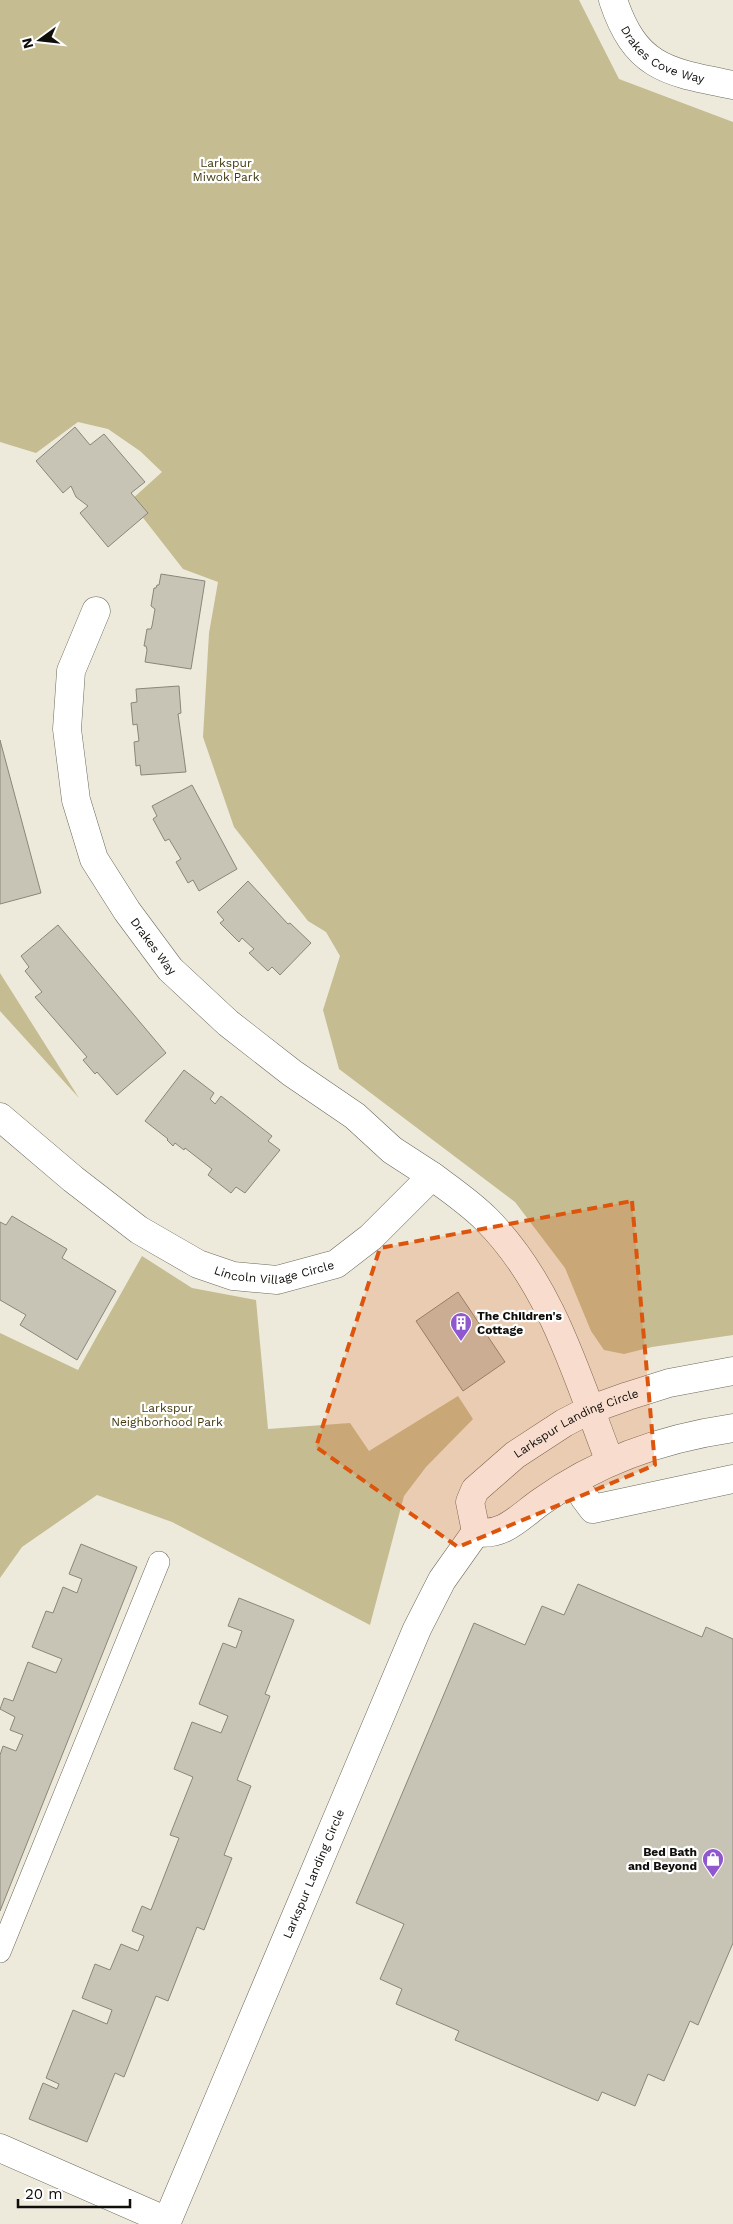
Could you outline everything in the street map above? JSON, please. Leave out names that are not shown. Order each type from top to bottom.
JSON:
[{"type":"street","name":"Drakes Cove Way","points":[[613,0],[626,32],[636,48],[652,61],[686,76],[733,86]]},
{"type":"street","name":"Drakes Way","points":[[96,611],[71,671],[67,729],[76,800],[94,859],[127,911],[170,969],[213,1010],[292,1073],[355,1116],[392,1150],[432,1176]]},
{"type":"street","name":"Lincoln Village Circle","points":[[0,1117],[73,1179],[139,1230],[198,1264],[233,1276],[277,1280],[336,1264],[371,1237],[432,1176]]},
{"type":"street","points":[[432,1176],[485,1218],[522,1262],[539,1288],[553,1318],[610,1462]]},
{"type":"street","name":"Larkspur Landing Circle","points":[[171,2223],[417,1629],[442,1580],[476,1532],[470,1502],[474,1490],[515,1455],[564,1423],[590,1410],[669,1383],[733,1371]]},
{"type":"street","points":[[476,1532],[490,1533],[506,1528],[527,1511],[572,1481],[610,1462],[665,1441],[733,1428]]},
{"type":"street","points":[[584,1497],[593,1509],[727,1485]]},
{"type":"street","points":[[0,2148],[171,2223]]},
{"type":"lane","points":[[0,1952],[159,1562]]},
{"type":"highlighted area","points":[[632,1201],[655,1465],[458,1547],[316,1447],[380,1248]]},
{"type":"green space","name":"Larkspur Miwok Park","points":[[0,0],[579,0],[619,79],[733,122],[733,1335],[652,1347],[624,1354],[604,1350],[591,1331],[565,1268],[515,1202],[339,1069],[323,1010],[340,956],[326,932],[308,921],[234,827],[203,737],[209,633],[218,582],[183,569],[130,501],[162,472],[140,451],[108,429],[78,422],[36,453],[0,442]]},
{"type":"green space","points":[[0,973],[79,1098],[0,1011]]},
{"type":"green space","name":"Larkspur Neighborhood Park","points":[[142,1256],[192,1288],[256,1300],[268,1429],[350,1423],[369,1451],[458,1396],[473,1419],[426,1467],[404,1496],[370,1625],[172,1522],[97,1495],[22,1547],[0,1578],[0,1333],[78,1370]]},
{"type":"building","points":[[75,427],[90,445],[104,434],[145,482],[131,493],[148,513],[108,547],[80,513],[88,506],[76,497],[71,486],[63,493],[36,461]]},
{"type":"building","points":[[161,574],[205,581],[191,669],[145,662],[147,650],[146,646],[144,646],[147,629],[151,629],[155,609],[151,606],[154,588],[159,585]]},
{"type":"building","points":[[179,686],[181,713],[178,714],[186,772],[141,775],[140,765],[136,766],[134,742],[139,741],[137,724],[133,725],[131,703],[137,702],[136,689]]},
{"type":"building","points":[[0,740],[41,893],[0,904]]},
{"type":"building","points":[[192,785],[237,869],[199,891],[193,880],[188,883],[176,862],[181,859],[169,839],[165,841],[153,819],[157,816],[152,806]]},
{"type":"building","points":[[248,881],[288,924],[290,923],[311,943],[280,975],[272,967],[268,971],[249,953],[254,949],[242,938],[239,942],[220,923],[224,920],[217,912]]},
{"type":"building","points":[[58,925],[166,1053],[117,1095],[97,1072],[95,1074],[83,1060],[87,1057],[35,997],[42,992],[25,971],[29,967],[21,956]]},
{"type":"building","points":[[184,1070],[214,1093],[210,1099],[215,1104],[221,1096],[272,1136],[268,1141],[280,1150],[245,1193],[236,1187],[231,1193],[208,1175],[212,1169],[185,1148],[184,1150],[175,1143],[173,1146],[168,1139],[145,1121]]},
{"type":"building","points":[[12,1216],[67,1249],[62,1258],[116,1291],[77,1360],[20,1325],[26,1315],[0,1300],[0,1222],[6,1225]]},
{"type":"building","name":"The Children's Cottage","points":[[458,1292],[505,1362],[463,1391],[416,1321]]},
{"type":"building","points":[[81,1544],[137,1567],[0,1911],[0,1755],[3,1746],[16,1751],[23,1735],[10,1730],[15,1717],[0,1709],[4,1698],[13,1701],[28,1662],[56,1673],[62,1659],[32,1647],[46,1611],[53,1613],[63,1587],[77,1593],[82,1579],[69,1574]]},
{"type":"building","points":[[578,1584],[702,1637],[706,1627],[733,1639],[733,1943],[698,2025],[690,2021],[664,2081],[648,2074],[635,2106],[602,2092],[598,2101],[455,2040],[459,2031],[396,2004],[402,1989],[380,1979],[404,1924],[356,1903],[474,1623],[525,1645],[542,1606],[564,1615]]},
{"type":"building","points":[[239,1598],[294,1620],[265,1694],[270,1696],[237,1780],[251,1786],[224,1855],[232,1858],[204,1930],[197,1927],[168,2001],[156,1996],[124,2077],[115,2073],[87,2142],[29,2119],[43,2083],[57,2089],[59,2084],[46,2078],[73,2010],[107,2024],[112,2010],[82,1998],[95,1964],[110,1970],[121,1944],[138,1951],[144,1936],[132,1931],[142,1906],[151,1910],[179,1838],[170,1835],[193,1777],[174,1769],[192,1722],[221,1733],[228,1716],[199,1704],[223,1643],[236,1648],[242,1631],[228,1626]]},
{"type":"place","name":"The Children's Cottage","points":[[461,1342]]},
{"type":"place","name":"Bed Bath and Beyond","points":[[713,1878]]}]
